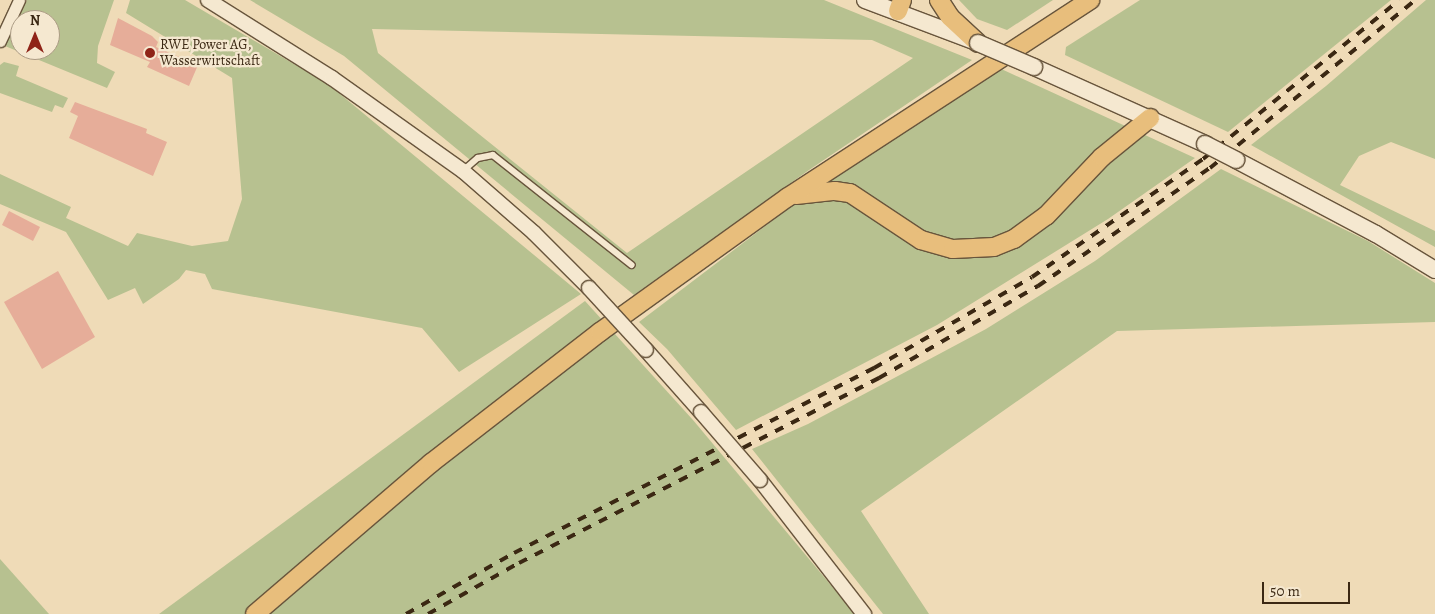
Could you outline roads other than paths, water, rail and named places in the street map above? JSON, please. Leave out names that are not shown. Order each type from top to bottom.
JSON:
[{"type":"main road","points":[[864,0],[900,6],[978,43],[1205,144],[1376,234],[1435,270]]},
{"type":"main road","points":[[940,0],[950,17],[978,43]]},
{"type":"main road","points":[[255,614],[499,409],[600,332],[788,197],[1090,0]]},
{"type":"main road","points":[[788,197],[835,191],[850,194],[921,240],[953,249],[994,246],[1014,239],[1046,216],[1102,157],[1150,118]]},
{"type":"street","points":[[0,41],[19,0]]},
{"type":"street","points":[[208,0],[332,78],[462,171],[534,233],[589,288],[702,412],[760,480],[864,614]]},
{"type":"lane","points":[[462,171],[478,158],[492,155],[632,265]]},
{"type":"railway","points":[[406,614],[514,553],[874,368],[1032,277],[1203,159],[1399,0]]},
{"type":"railway","points":[[428,614],[519,563],[879,378],[1038,286],[1210,168],[1415,0]]},
{"type":"place","name":"RWE Power AG, Wasserwirtschaft","points":[[150,53]]}]
